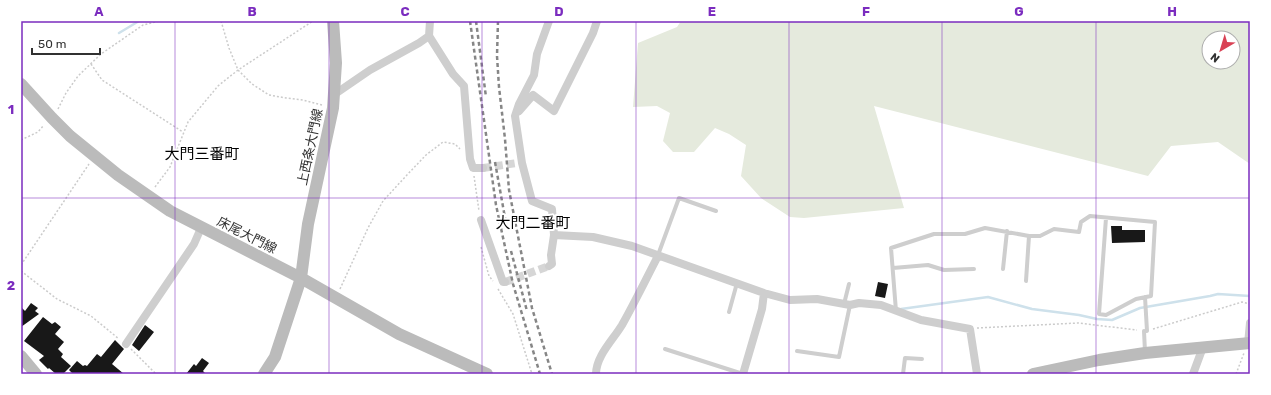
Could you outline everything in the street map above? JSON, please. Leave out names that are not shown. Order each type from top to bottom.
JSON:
[{"type":"main road","name":"上西条大門線","points":[[264,374],[275,357],[301,278],[308,224],[335,94],[336,63],[333,21]]},
{"type":"main road","name":"床尾大門線","points":[[21,84],[52,118],[95,156],[148,197],[201,228],[301,278],[399,334],[471,371],[487,374]]},
{"type":"main road","points":[[1033,374],[1099,360],[1145,353],[1249,344]]},
{"type":"main road","points":[[21,356],[36,374]]},
{"type":"street","points":[[430,21],[429,36],[453,74],[464,86],[470,159],[473,168],[483,168]]},
{"type":"street","points":[[549,21],[537,54],[534,76],[519,104],[515,116],[520,163],[532,202],[552,209],[554,236],[551,255],[552,264],[549,266]]},
{"type":"street","points":[[515,116],[533,95],[554,111],[594,33],[597,21]]},
{"type":"street","points":[[335,94],[370,70],[429,36]]},
{"type":"street","points":[[481,220],[503,282],[505,282]]},
{"type":"street","points":[[126,344],[190,250],[201,228]]},
{"type":"street","points":[[554,236],[593,237],[632,246],[764,293],[790,300],[817,299],[847,304],[859,303],[881,306],[921,320],[970,329],[977,374]]},
{"type":"street","points":[[596,374],[596,367],[600,359],[617,333],[658,256]]},
{"type":"street","points":[[743,374],[762,309],[764,293]]},
{"type":"street","points":[[1249,344],[1250,323]]},
{"type":"street","points":[[1193,374],[1203,348]]},
{"type":"lane","points":[[658,256],[679,198],[716,211]]},
{"type":"lane","points":[[896,312],[891,248],[934,234],[965,234],[985,228],[1030,236],[1040,236],[1054,229],[1079,232],[1081,222],[1090,216],[1155,222],[1151,296],[1136,299],[1106,315],[1099,314],[1106,218]]},
{"type":"lane","points":[[1003,269],[1007,231]]},
{"type":"lane","points":[[1026,281],[1030,236]]},
{"type":"lane","points":[[893,268],[928,265],[944,270],[974,269]]},
{"type":"lane","points":[[729,312],[737,283]]},
{"type":"lane","points":[[798,351],[839,357],[849,284]]},
{"type":"lane","points":[[1145,298],[1145,353]]},
{"type":"lane","points":[[665,349],[743,374]]},
{"type":"lane","points":[[903,374],[906,358],[922,359]]},
{"type":"path","points":[[21,140],[38,132],[52,118],[66,93],[78,76],[101,54],[143,25],[159,21]]},
{"type":"path","points":[[221,21],[229,48],[238,70],[252,84],[269,94],[303,100],[333,108]]},
{"type":"path","points":[[148,197],[170,167],[188,122],[218,86],[238,70],[314,21]]},
{"type":"path","points":[[91,64],[102,80],[184,132]]},
{"type":"path","points":[[336,298],[368,228],[383,201],[426,155],[443,142],[455,144],[470,159]]},
{"type":"path","points":[[21,265],[95,156]]},
{"type":"path","points":[[473,168],[481,220]]},
{"type":"path","points":[[481,241],[481,248],[489,276],[493,282]]},
{"type":"path","points":[[21,270],[57,299],[91,316],[126,344],[156,374]]},
{"type":"path","points":[[497,288],[513,314],[532,374]]},
{"type":"path","points":[[970,329],[1078,323],[1145,331],[1242,302],[1250,304]]},
{"type":"path","points":[[1236,374],[1249,344]]},
{"type":"shaded area","points":[[681,21],[1250,21],[1250,164],[1218,142],[1171,146],[1148,176],[874,106],[904,208],[804,218],[790,217],[761,198],[741,176],[746,145],[729,134],[715,128],[694,152],[673,152],[663,141],[670,113],[657,106],[633,107],[638,43],[677,27]]},
{"type":"building","points":[[1111,226],[1122,226],[1122,230],[1145,230],[1145,242],[1112,243]]},
{"type":"building","points":[[878,282],[888,284],[885,298],[875,296]]},
{"type":"building","points":[[31,303],[38,308],[35,311],[39,314],[21,327],[21,307],[25,311]]},
{"type":"building","points":[[43,317],[52,324],[55,322],[61,327],[55,334],[64,342],[58,349],[63,354],[61,357],[71,366],[63,374],[56,374],[49,368],[48,369],[39,360],[44,356],[24,341]]},
{"type":"building","points":[[145,325],[154,332],[139,351],[132,345]]},
{"type":"building","points":[[115,340],[124,349],[112,364],[124,374],[73,374],[69,370],[77,361],[83,366],[87,366],[97,354],[101,357]]},
{"type":"building","points":[[202,358],[209,363],[203,371],[206,374],[186,374],[194,364],[196,366]]},
{"type":"waterway","points":[[119,33],[139,21]]},
{"type":"waterway","points":[[901,309],[988,297],[1032,309],[1112,320],[1140,308],[1218,294],[1250,296]]},
{"type":"tunnel","points":[[483,168],[517,163]]},
{"type":"tunnel","points":[[505,282],[549,266]]},
{"type":"railway","points":[[470,21],[496,205],[513,284],[540,374]]},
{"type":"railway","points":[[476,21],[486,97]]},
{"type":"railway","points":[[498,21],[497,56],[499,87],[509,190],[532,308],[552,374]]},
{"type":"railway","points":[[495,162],[507,229]]},
{"type":"railway","points":[[511,251],[527,311]]},
{"type":"district","name":"大門三番町","points":[[202,154]]},
{"type":"district","name":"大門二番町","points":[[533,223]]}]
